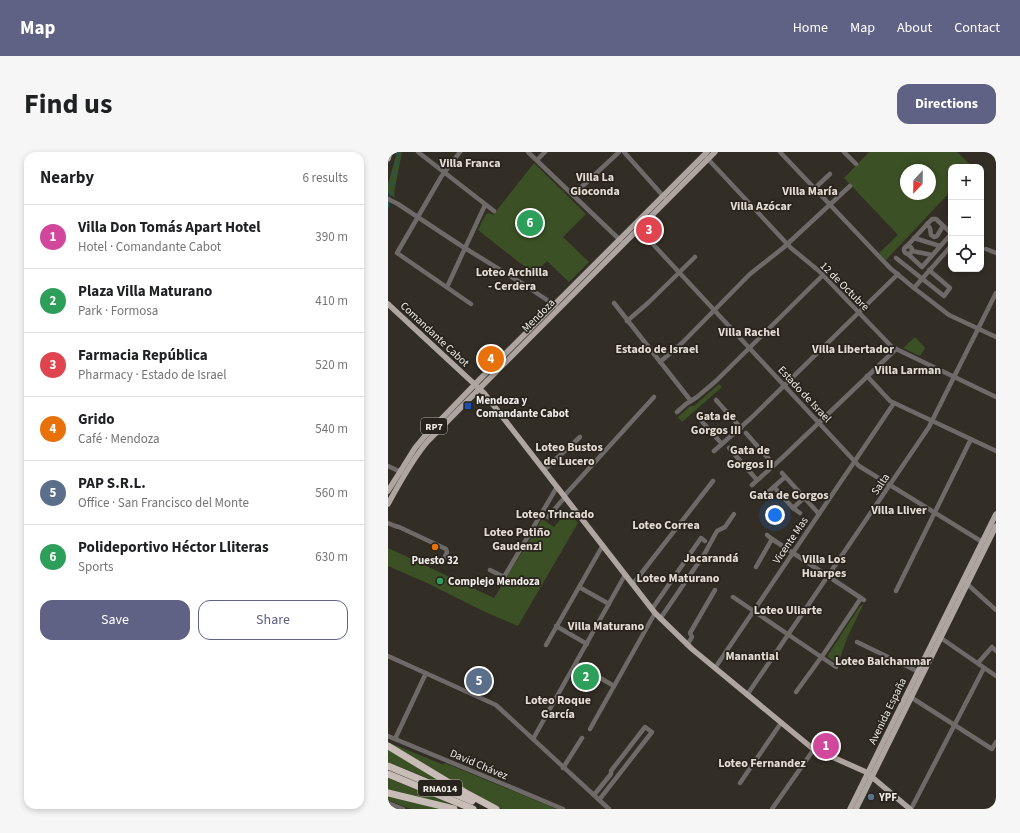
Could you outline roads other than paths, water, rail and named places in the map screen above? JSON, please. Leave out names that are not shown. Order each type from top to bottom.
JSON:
[{"type":"highway","points":[[388,746],[466,793],[496,809]]},
{"type":"highway","name":"RNA014","points":[[388,766],[492,809]]},
{"type":"highway","name":"RNA014","points":[[388,774],[473,809]]},
{"type":"highway","points":[[388,793],[454,809]]},
{"type":"main road","points":[[388,159],[390,152]]},
{"type":"main road","name":"Mendoza","points":[[388,492],[425,445],[477,386],[709,154]]},
{"type":"main road","name":"Comandante Cabot","points":[[388,304],[484,394],[660,619],[687,645],[814,749],[869,775],[910,809]]},
{"type":"main road","name":"Mendoza","points":[[388,504],[403,473]]},
{"type":"main road","name":"Avenida España","points":[[850,809],[869,775],[995,524],[996,514]]},
{"type":"main road","name":"Avenida España","points":[[856,809],[869,775]]},
{"type":"street","points":[[418,152],[494,211]]},
{"type":"street","points":[[460,152],[444,173],[397,253],[471,304]]},
{"type":"street","points":[[528,152],[621,242]]},
{"type":"street","points":[[536,160],[545,152]]},
{"type":"street","points":[[573,194],[618,152]]},
{"type":"street","points":[[624,152],[665,198]]},
{"type":"street","points":[[780,152],[890,268],[949,315],[996,337]]},
{"type":"street","points":[[844,152],[856,164]]},
{"type":"street","name":"12 de Octubre","points":[[709,154],[787,244],[823,275],[892,347],[996,397]]},
{"type":"street","points":[[815,188],[830,174]]},
{"type":"street","points":[[660,362],[715,310],[750,274],[787,244],[850,186]]},
{"type":"street","points":[[388,199],[557,306]]},
{"type":"street","points":[[447,287],[485,205]]},
{"type":"street","points":[[932,255],[904,251],[906,246],[931,220],[935,219],[948,230]]},
{"type":"street","points":[[927,224],[930,228],[930,235],[934,237],[937,236],[943,226]]},
{"type":"street","name":"Estado de Israel","points":[[636,227],[859,466],[984,544]]},
{"type":"street","points":[[910,253],[922,267],[948,236]]},
{"type":"street","points":[[914,238],[940,246]]},
{"type":"street","points":[[914,288],[948,249]]},
{"type":"street","points":[[986,249],[996,253]]},
{"type":"street","points":[[627,321],[648,303],[694,257]]},
{"type":"street","points":[[896,258],[944,296],[950,288],[929,270]]},
{"type":"street","points":[[714,451],[750,419],[898,274]]},
{"type":"street","points":[[677,412],[716,381],[823,275]]},
{"type":"street","name":"Salta","points":[[748,695],[933,421],[996,293]]},
{"type":"street","points":[[614,304],[691,401]]},
{"type":"street","points":[[752,485],[896,348]]},
{"type":"street","points":[[867,376],[890,401],[996,451]]},
{"type":"street","points":[[548,516],[654,397]]},
{"type":"street","points":[[716,400],[740,428]]},
{"type":"street","name":"Vicente Mas","points":[[715,668],[894,403]]},
{"type":"street","points":[[697,416],[722,444]]},
{"type":"street","points":[[746,433],[774,465]]},
{"type":"street","points":[[544,470],[580,437]]},
{"type":"street","points":[[896,591],[971,439]]},
{"type":"street","points":[[729,448],[757,480]]},
{"type":"street","points":[[388,466],[403,473]]},
{"type":"street","points":[[767,493],[774,487],[783,475],[819,514]]},
{"type":"street","points":[[633,584],[713,481]]},
{"type":"street","points":[[490,570],[504,577],[557,487]]},
{"type":"street","points":[[774,487],[793,508],[800,513]]},
{"type":"street","points":[[793,508],[804,498]]},
{"type":"street","points":[[660,619],[705,553],[717,531],[725,527],[734,514]]},
{"type":"street","points":[[388,523],[446,549],[447,552],[443,562]]},
{"type":"street","points":[[767,535],[863,599],[796,692]]},
{"type":"street","points":[[590,729],[654,611],[701,538],[705,541]]},
{"type":"street","points":[[756,567],[772,539]]},
{"type":"street","points":[[546,645],[603,546]]},
{"type":"street","points":[[533,739],[626,575]]},
{"type":"street","points":[[965,582],[996,610]]},
{"type":"street","points":[[579,587],[609,604]]},
{"type":"street","points":[[687,645],[692,637],[690,633],[715,590]]},
{"type":"street","points":[[733,597],[836,668]]},
{"type":"street","points":[[556,626],[587,644]]},
{"type":"street","points":[[938,636],[984,668],[996,674]]},
{"type":"street","points":[[857,642],[920,673]]},
{"type":"street","points":[[978,663],[992,647],[996,651]]},
{"type":"street","points":[[388,656],[496,705],[609,809]]},
{"type":"street","points":[[576,664],[614,686]]},
{"type":"street","points":[[910,809],[984,668]]},
{"type":"street","points":[[395,739],[426,673]]},
{"type":"street","points":[[908,696],[992,749],[996,742]]},
{"type":"street","points":[[740,783],[781,723]]},
{"type":"street","points":[[594,795],[645,727],[652,732],[599,800]]},
{"type":"street","name":"David Chávez","points":[[388,736],[563,809]]},
{"type":"street","points":[[563,768],[582,738]]},
{"type":"street","points":[[772,809],[814,749]]},
{"type":"street","points":[[388,803],[403,809]]},
{"type":"waterway","points":[[390,197],[399,152]]},
{"type":"waterway","points":[[388,208],[389,202]]},
{"type":"place","name":"Polideportivo Héctor Lliteras","points":[[530,223]]},
{"type":"place","name":"Farmacia República","points":[[649,230]]},
{"type":"place","name":"Grido","points":[[491,359]]},
{"type":"place","name":"Mendoza y Comandante Cabot","points":[[468,406]]},
{"type":"place","name":"Puesto 32","points":[[435,547]]},
{"type":"place","name":"Complejo Mendoza","points":[[440,581]]},
{"type":"place","name":"Plaza Villa Maturano","points":[[586,677]]},
{"type":"place","name":"PAP S.R.L.","points":[[479,681]]},
{"type":"place","name":"Villa Don Tomás Apart Hotel","points":[[826,746]]},
{"type":"place","name":"YPF","points":[[871,797]]},
{"type":"district","name":"Villa Franca","points":[[470,163]]},
{"type":"district","name":"Villa La Gioconda","points":[[595,184]]},
{"type":"district","name":"Villa María","points":[[810,191]]},
{"type":"district","name":"Villa Azócar","points":[[761,206]]},
{"type":"district","name":"Loteo Archilla - Cerdera","points":[[512,279]]},
{"type":"district","name":"Villa Rachel","points":[[749,332]]},
{"type":"district","name":"Estado de Israel","points":[[657,349]]},
{"type":"district","name":"Villa Libertador","points":[[853,349]]},
{"type":"district","name":"Villa Larman","points":[[908,370]]},
{"type":"district","name":"Gata de Gorgos III","points":[[716,423]]},
{"type":"district","name":"Loteo Bustos de Lucero","points":[[569,454]]},
{"type":"district","name":"Gata de Gorgos II","points":[[750,457]]},
{"type":"district","name":"Gata de Gorgos","points":[[789,495]]},
{"type":"district","name":"Villa Lliver","points":[[899,510]]},
{"type":"district","name":"Loteo Trincado","points":[[555,514]]},
{"type":"district","name":"Loteo Correa","points":[[666,525]]},
{"type":"district","name":"Loteo Patiño Gaudenzi","points":[[517,539]]},
{"type":"district","name":"Jacarandá","points":[[711,558]]},
{"type":"district","name":"Villa Los Huarpes","points":[[824,566]]},
{"type":"district","name":"Loteo Maturano","points":[[678,578]]},
{"type":"district","name":"Loteo Uliarte","points":[[788,610]]},
{"type":"district","name":"Villa Maturano","points":[[606,626]]},
{"type":"district","name":"Manantial","points":[[752,656]]},
{"type":"district","name":"Loteo Balchanmar","points":[[883,661]]},
{"type":"district","name":"Loteo Roque García","points":[[558,707]]},
{"type":"district","name":"Loteo Fernandez","points":[[762,763]]}]
